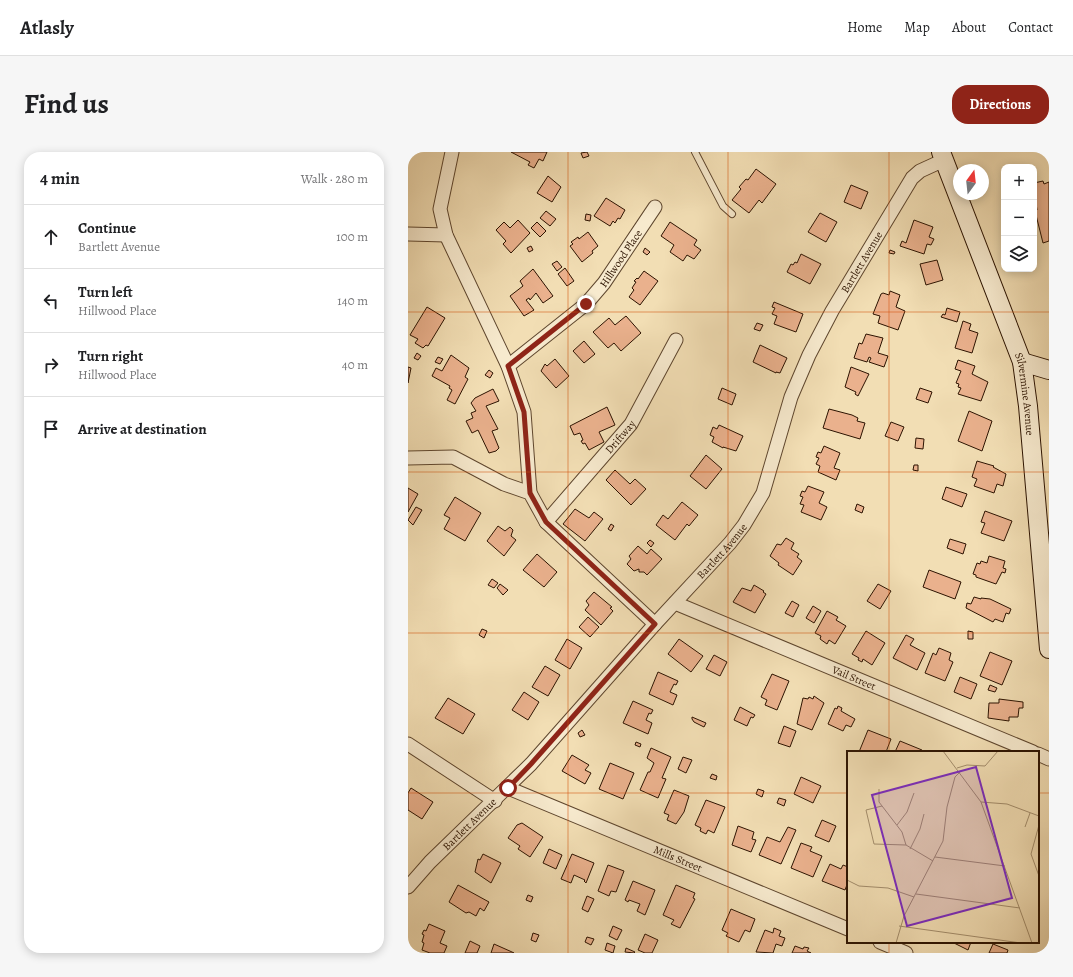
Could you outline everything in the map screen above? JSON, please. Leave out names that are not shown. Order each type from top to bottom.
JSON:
[{"type":"street","points":[[452,152],[440,208],[446,235],[508,366],[524,412],[530,493],[546,522],[655,624]]},
{"type":"street","name":"Silvermine Avenue","points":[[943,156],[1022,362],[1028,406],[1049,649]]},
{"type":"street","name":"Bartlett Avenue","points":[[408,887],[430,862],[495,801],[531,764],[655,624],[730,543],[755,509],[768,479],[791,397],[818,336],[912,178],[943,156]]},
{"type":"street","name":"Hillwood Place","points":[[508,366],[586,304],[604,283],[655,207]]},
{"type":"street","points":[[408,234],[446,235]]},
{"type":"street","name":"Driftway","points":[[546,522],[631,424],[676,340]]},
{"type":"street","points":[[1022,362],[1049,370]]},
{"type":"street","points":[[408,458],[453,457],[504,484],[530,493]]},
{"type":"street","name":"Vail Street","points":[[674,603],[1031,751]]},
{"type":"street","points":[[408,744],[495,801]]},
{"type":"street","points":[[1039,754],[1049,759]]},
{"type":"street","name":"Mills Street","points":[[508,788],[847,929]]},
{"type":"street","points":[[882,943],[906,953]]},
{"type":"lane","points":[[695,152],[723,206],[732,214]]},
{"type":"building","points":[[511,152],[547,152],[543,161],[539,159],[534,168],[528,165],[530,162]]},
{"type":"building","points":[[587,152],[589,156],[583,158],[581,153]]},
{"type":"building","points":[[756,169],[776,184],[762,203],[759,200],[749,213],[732,200],[741,189],[739,187],[746,179],[748,180]]},
{"type":"building","points":[[548,176],[561,187],[552,202],[537,193]]},
{"type":"building","points":[[1043,181],[1044,184],[1049,182],[1049,241],[1043,243],[1037,219],[1037,182]]},
{"type":"building","points":[[851,185],[868,192],[861,209],[844,202]]},
{"type":"building","points":[[606,198],[625,210],[620,219],[618,218],[615,223],[613,221],[610,226],[594,216]]},
{"type":"building","points":[[546,211],[556,219],[550,226],[540,218]]},
{"type":"building","points":[[820,213],[837,222],[826,242],[808,232]]},
{"type":"building","points":[[586,214],[591,215],[590,221],[585,220]]},
{"type":"building","points":[[518,220],[530,233],[511,253],[503,244],[506,241],[496,230],[504,222],[510,228]]},
{"type":"building","points":[[914,220],[933,227],[929,237],[934,239],[931,245],[927,244],[924,254],[900,246],[902,241],[906,243]]},
{"type":"building","points":[[537,222],[546,231],[540,237],[531,228]]},
{"type":"building","points":[[670,222],[697,240],[694,245],[701,250],[694,259],[687,255],[683,261],[670,252],[674,245],[661,236]]},
{"type":"building","points":[[588,232],[598,246],[592,251],[593,253],[582,262],[570,246],[573,244],[571,242],[578,237],[579,239]]},
{"type":"building","points":[[531,246],[533,250],[529,252],[527,248]]},
{"type":"building","points":[[645,248],[650,252],[647,255],[643,252]]},
{"type":"building","points":[[890,250],[895,252],[894,254],[889,253]]},
{"type":"building","points":[[801,254],[821,264],[810,284],[787,272],[791,264],[793,265],[795,262],[797,263]]},
{"type":"building","points":[[937,260],[943,280],[926,285],[920,264]]},
{"type":"building","points":[[557,261],[562,267],[557,271],[552,264]]},
{"type":"building","points":[[565,268],[574,281],[567,286],[558,274]]},
{"type":"building","points":[[533,269],[553,296],[543,303],[536,293],[530,300],[529,298],[526,300],[534,310],[524,316],[510,296],[523,286],[520,281]]},
{"type":"building","points":[[644,271],[658,281],[640,305],[629,297],[634,290],[632,288],[636,282],[634,281],[637,278],[638,279]]},
{"type":"building","points":[[890,291],[900,295],[896,307],[905,311],[898,330],[878,323],[880,316],[873,314],[881,294],[883,293],[889,295]]},
{"type":"building","points":[[774,302],[803,314],[796,332],[774,324],[777,316],[772,314],[775,308],[772,307]]},
{"type":"building","points":[[427,307],[445,318],[428,346],[426,345],[423,348],[415,343],[418,339],[410,335]]},
{"type":"building","points":[[947,308],[960,312],[957,322],[941,317],[943,314],[945,315]]},
{"type":"building","points":[[626,316],[641,333],[621,351],[614,343],[608,348],[593,332],[609,318],[615,325]]},
{"type":"building","points":[[963,321],[971,324],[969,330],[978,333],[972,353],[955,348]]},
{"type":"building","points":[[757,323],[763,325],[760,331],[754,329]]},
{"type":"building","points":[[866,334],[883,338],[878,353],[888,356],[884,367],[869,362],[871,358],[869,357],[867,362],[854,358],[859,343],[862,344]]},
{"type":"building","points":[[584,341],[595,354],[584,363],[573,351]]},
{"type":"building","points":[[760,345],[787,358],[780,373],[776,373],[753,362]]},
{"type":"building","points":[[417,353],[421,356],[418,360],[414,358]]},
{"type":"building","points":[[451,355],[469,368],[465,377],[468,379],[455,404],[447,400],[452,390],[449,388],[450,386],[432,376],[436,368],[442,371]]},
{"type":"building","points":[[438,357],[443,359],[440,364],[435,362]]},
{"type":"building","points":[[555,359],[569,376],[556,388],[541,371],[545,364],[547,366]]},
{"type":"building","points":[[958,360],[975,366],[972,374],[988,382],[981,401],[958,394],[961,388],[958,387],[959,384],[956,383],[961,371],[955,369]]},
{"type":"building","points":[[408,367],[411,368],[408,383]]},
{"type":"building","points":[[851,367],[869,374],[858,396],[855,394],[856,392],[845,387]]},
{"type":"building","points":[[489,370],[493,373],[490,378],[485,375]]},
{"type":"building","points":[[722,388],[736,394],[732,405],[718,399]]},
{"type":"building","points":[[920,388],[932,392],[928,403],[916,399]]},
{"type":"building","points":[[493,389],[499,401],[486,406],[498,429],[492,431],[499,448],[496,451],[489,453],[478,430],[472,433],[466,421],[473,418],[471,413],[476,411],[471,403],[475,398]]},
{"type":"building","points":[[607,407],[615,425],[599,432],[604,442],[589,450],[585,443],[583,444],[581,441],[583,440],[580,433],[574,435],[570,426]]},
{"type":"building","points":[[829,409],[852,415],[858,418],[857,421],[865,423],[860,439],[823,428]]},
{"type":"building","points":[[969,411],[992,421],[982,451],[958,441]]},
{"type":"building","points":[[891,422],[904,427],[898,441],[885,436]]},
{"type":"building","points":[[719,425],[743,436],[736,451],[723,448],[712,442],[714,437],[710,435],[713,427],[717,429]]},
{"type":"building","points":[[916,438],[924,439],[923,449],[915,448]]},
{"type":"building","points":[[824,446],[840,453],[834,468],[840,470],[836,480],[818,472],[820,466],[816,464],[819,458],[816,457],[818,452],[821,453]]},
{"type":"building","points":[[706,455],[722,469],[706,489],[690,476]]},
{"type":"building","points":[[977,461],[994,466],[993,467],[1006,474],[1003,486],[997,484],[994,493],[974,486],[977,479],[972,477]]},
{"type":"building","points":[[914,465],[918,465],[918,471],[913,470]]},
{"type":"building","points":[[615,470],[630,484],[635,479],[646,489],[631,505],[606,480]]},
{"type":"building","points":[[808,486],[824,492],[819,503],[827,507],[821,520],[801,512],[804,505],[800,504],[803,497],[800,496],[802,491],[805,492]]},
{"type":"building","points":[[946,487],[967,494],[962,507],[942,499]]},
{"type":"building","points":[[408,488],[418,494],[408,512]]},
{"type":"building","points":[[455,497],[481,513],[465,541],[444,529],[450,518],[444,515]]},
{"type":"building","points":[[682,502],[698,515],[689,526],[687,524],[675,540],[656,525],[663,515],[668,519]]},
{"type":"building","points":[[857,504],[864,507],[862,513],[855,510]]},
{"type":"building","points":[[416,507],[422,510],[413,525],[408,520]]},
{"type":"building","points":[[575,509],[589,518],[594,512],[603,519],[585,541],[563,524]]},
{"type":"building","points":[[985,511],[1012,521],[1004,541],[981,533],[985,523],[981,522]]},
{"type":"building","points":[[611,524],[614,526],[611,531],[608,529]]},
{"type":"building","points":[[498,526],[505,531],[510,527],[513,530],[511,536],[516,540],[504,556],[487,541]]},
{"type":"building","points":[[786,538],[794,543],[791,549],[799,554],[797,557],[802,561],[793,575],[778,565],[779,563],[770,556],[777,544],[781,545]]},
{"type":"building","points":[[950,539],[966,544],[963,554],[947,548]]},
{"type":"building","points":[[650,540],[654,543],[651,547],[647,543]]},
{"type":"building","points":[[638,546],[647,554],[651,549],[662,559],[647,575],[644,572],[639,572],[639,569],[634,571],[627,564],[631,559],[629,556]]},
{"type":"building","points":[[537,554],[557,572],[544,587],[523,570]]},
{"type":"building","points":[[989,556],[1005,561],[1003,568],[1006,569],[1005,573],[1002,572],[996,584],[976,577],[976,575],[973,574],[977,563],[980,564],[981,561],[987,563]]},
{"type":"building","points":[[929,570],[961,582],[955,599],[923,587]]},
{"type":"building","points":[[492,579],[498,583],[494,588],[488,585]]},
{"type":"building","points":[[500,584],[508,590],[503,595],[497,588]]},
{"type":"building","points":[[878,584],[891,591],[880,609],[867,601]]},
{"type":"building","points":[[754,585],[766,594],[755,613],[733,602],[742,588],[751,591]]},
{"type":"building","points":[[594,592],[612,607],[610,608],[613,611],[601,625],[585,610],[589,605],[586,601]]},
{"type":"building","points":[[974,597],[990,599],[1011,609],[1009,614],[1006,613],[1003,622],[995,619],[993,622],[966,608],[967,603],[971,604]]},
{"type":"building","points":[[792,601],[799,605],[793,617],[785,613]]},
{"type":"building","points":[[813,606],[821,611],[814,623],[806,618]]},
{"type":"building","points":[[827,611],[838,617],[836,620],[846,626],[835,644],[829,640],[827,644],[820,639],[821,636],[815,633]]},
{"type":"building","points":[[588,617],[599,627],[590,637],[579,627]]},
{"type":"building","points":[[482,629],[487,631],[484,638],[479,635]]},
{"type":"building","points":[[866,631],[885,643],[872,665],[863,659],[862,662],[858,660],[859,658],[852,654]]},
{"type":"building","points":[[968,631],[973,632],[973,639],[968,639]]},
{"type":"building","points":[[906,635],[914,639],[910,645],[925,653],[917,670],[893,658]]},
{"type":"building","points":[[567,639],[582,648],[570,669],[555,660]]},
{"type":"building","points":[[679,639],[703,656],[691,672],[668,654]]},
{"type":"building","points":[[939,648],[951,653],[949,660],[953,662],[945,681],[925,673],[933,653],[936,655]]},
{"type":"building","points":[[990,652],[1012,661],[1002,685],[980,676]]},
{"type":"building","points":[[714,655],[727,662],[720,676],[706,669]]},
{"type":"building","points":[[545,666],[560,675],[548,696],[532,687]]},
{"type":"building","points":[[658,672],[678,681],[676,685],[674,684],[670,692],[677,695],[673,705],[649,694]]},
{"type":"building","points":[[772,674],[789,681],[777,710],[765,705],[767,700],[761,697]]},
{"type":"building","points":[[960,677],[977,684],[971,699],[954,692]]},
{"type":"building","points":[[990,685],[997,688],[995,692],[988,690]]},
{"type":"building","points":[[524,692],[539,702],[528,720],[512,710]]},
{"type":"building","points":[[814,696],[824,703],[812,730],[797,724],[803,698],[808,699],[809,697],[813,699]]},
{"type":"building","points":[[448,698],[475,714],[463,734],[435,718]]},
{"type":"building","points":[[999,699],[1023,702],[1023,708],[1019,708],[1018,717],[1009,717],[1009,721],[988,718],[989,703],[999,703]]},
{"type":"building","points":[[633,701],[653,710],[651,714],[649,713],[646,720],[652,723],[648,734],[623,723]]},
{"type":"building","points":[[838,706],[842,708],[841,711],[855,719],[851,727],[846,725],[843,731],[828,724],[835,708],[837,709]]},
{"type":"building","points":[[740,707],[755,715],[753,718],[751,717],[747,726],[734,720]]},
{"type":"building","points":[[692,717],[706,723],[704,727],[694,722]]},
{"type":"building","points":[[784,726],[796,731],[790,747],[778,743]]},
{"type":"building","points":[[582,730],[585,735],[580,737],[578,733]]},
{"type":"building","points":[[868,730],[891,739],[886,751],[859,751]]},
{"type":"building","points":[[900,741],[922,750],[922,751],[895,751]]},
{"type":"building","points":[[636,742],[641,744],[640,747],[635,745]]},
{"type":"building","points":[[651,748],[671,757],[662,778],[666,779],[658,798],[640,790],[654,763],[647,758]]},
{"type":"building","points":[[572,755],[589,765],[585,770],[591,773],[585,784],[562,771]]},
{"type":"building","points":[[683,757],[692,760],[686,773],[678,769]]},
{"type":"building","points":[[610,763],[634,773],[623,799],[599,789]]},
{"type":"building","points":[[712,774],[717,776],[716,780],[710,778]]},
{"type":"building","points":[[801,777],[821,786],[813,803],[794,794]]},
{"type":"building","points":[[411,788],[433,802],[422,819],[408,810],[408,793]]},
{"type":"building","points":[[758,789],[764,791],[762,797],[756,794]]},
{"type":"building","points":[[674,790],[689,796],[684,812],[676,824],[667,820],[669,815],[664,813]]},
{"type":"building","points":[[779,798],[786,800],[784,806],[777,803]]},
{"type":"building","points":[[706,800],[725,807],[714,833],[708,830],[706,834],[700,831],[701,828],[695,825]]},
{"type":"building","points":[[822,820],[836,826],[829,842],[815,836]]},
{"type":"building","points":[[522,823],[543,837],[530,857],[518,849],[520,846],[508,838],[517,825]]},
{"type":"building","points":[[738,826],[754,832],[752,839],[756,840],[751,852],[732,845]]},
{"type":"building","points":[[788,827],[796,830],[781,864],[759,855],[767,837],[780,842]]},
{"type":"building","points":[[801,843],[812,847],[810,851],[822,856],[813,877],[791,868]]},
{"type":"building","points":[[549,849],[562,855],[556,869],[543,863]]},
{"type":"building","points":[[483,854],[501,863],[491,883],[475,872],[478,859],[480,860]]},
{"type":"building","points":[[572,854],[594,863],[586,883],[584,881],[585,880],[574,875],[571,883],[561,879]]},
{"type":"building","points":[[830,864],[841,869],[843,865],[847,867],[847,885],[845,890],[822,881]]},
{"type":"building","points":[[608,865],[624,871],[616,892],[611,891],[609,896],[598,891]]},
{"type":"building","points":[[633,881],[655,890],[645,915],[637,911],[640,904],[625,900]]},
{"type":"building","points":[[458,885],[489,902],[484,911],[480,908],[476,916],[469,912],[466,913],[449,902]]},
{"type":"building","points":[[676,885],[695,893],[693,898],[695,899],[680,928],[671,924],[674,920],[663,915]]},
{"type":"building","points":[[528,895],[533,897],[531,902],[526,900]]},
{"type":"building","points":[[587,896],[594,899],[588,912],[582,909]]},
{"type":"building","points":[[731,909],[755,919],[750,932],[745,930],[739,942],[726,936],[728,933],[722,930]]},
{"type":"building","points":[[429,924],[445,931],[440,943],[447,946],[444,953],[430,953],[422,950],[424,935],[422,934],[424,930],[426,931]]},
{"type":"building","points":[[613,926],[622,930],[617,940],[609,936]]},
{"type":"building","points":[[774,928],[781,931],[779,936],[785,938],[782,946],[776,944],[773,953],[756,952],[765,930],[773,933]]},
{"type":"building","points":[[533,933],[539,935],[536,942],[531,940]]},
{"type":"building","points":[[645,934],[658,940],[652,953],[645,953],[638,950]]},
{"type":"building","points":[[587,937],[594,939],[591,945],[585,942]]},
{"type":"building","points":[[470,941],[480,946],[477,953],[465,953]]},
{"type":"building","points":[[607,943],[615,946],[613,953],[605,950]]},
{"type":"building","points":[[954,943],[971,943],[968,950]]},
{"type":"building","points":[[494,944],[512,952],[514,953],[491,953]]},
{"type":"building","points":[[993,944],[1008,950],[1007,953],[989,953]]},
{"type":"building","points":[[795,946],[803,949],[804,947],[809,948],[807,951],[811,953],[792,953]]},
{"type":"building","points":[[626,948],[635,952],[625,952]]},
{"type":"route","points":[[508,788],[655,624],[546,522],[530,493],[524,412],[508,366],[586,304]]}]
